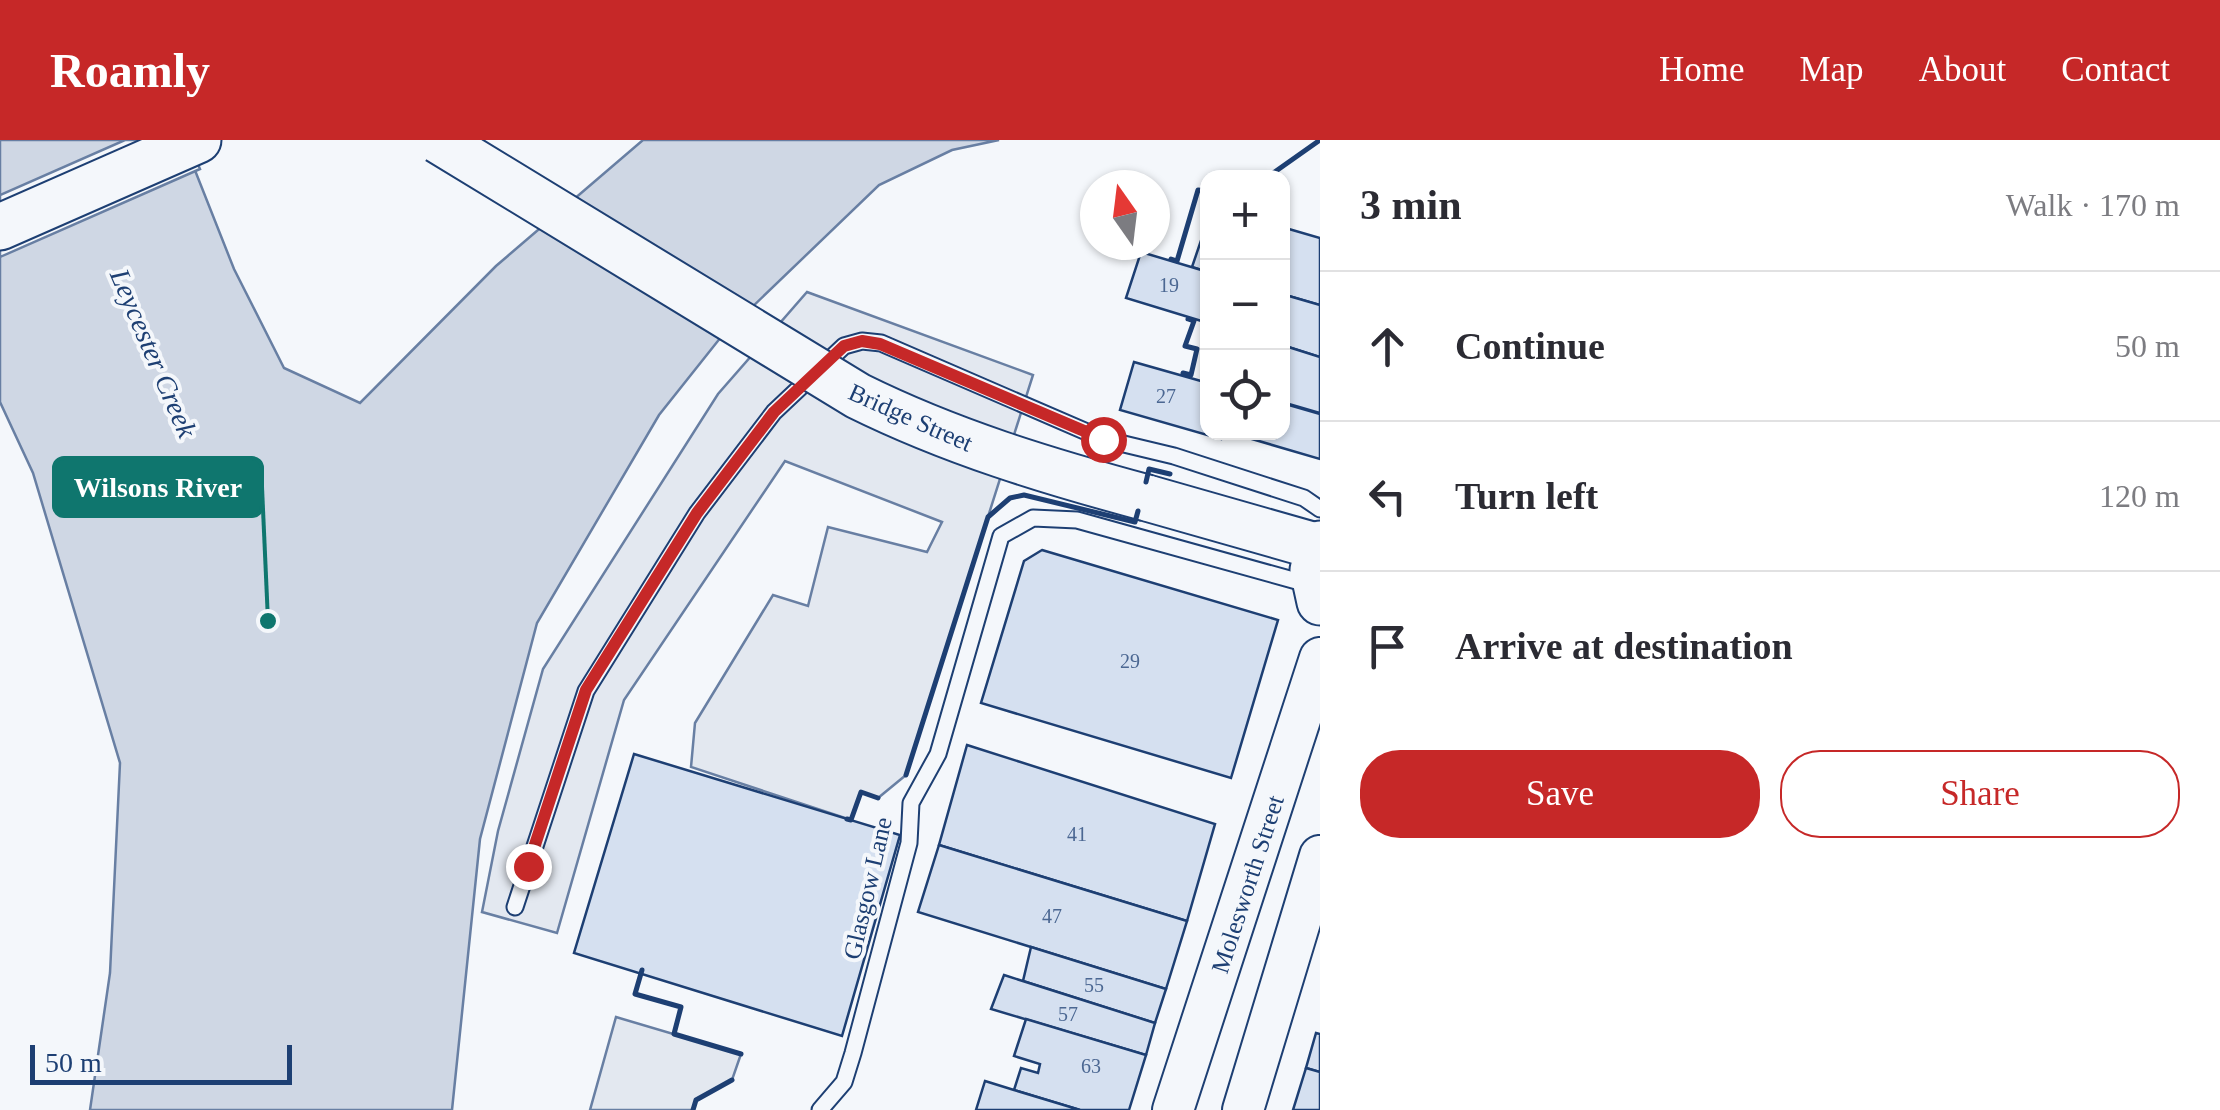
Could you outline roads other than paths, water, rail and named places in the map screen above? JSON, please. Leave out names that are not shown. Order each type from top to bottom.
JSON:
[{"type":"main road","points":[[0,227],[198,140]]},
{"type":"main road","name":"Bridge Street","points":[[438,140],[887,410],[1049,472],[1147,498],[1318,570]]},
{"type":"street","name":"Molesworth Street","points":[[1173,1110],[1320,658]]},
{"type":"street","points":[[1243,1110],[1320,856]]},
{"type":"lane","points":[[515,907],[586,690],[697,513],[774,412],[844,346],[862,341],[880,344],[1103,439],[1249,480],[1304,498],[1320,509]]},
{"type":"lane","name":"Bridge Street","points":[[1032,518],[1077,520],[1318,570]]},
{"type":"lane","name":"Glasgow Lane","points":[[820,1110],[844,1082],[909,842],[911,803],[938,754],[1001,536],[1032,518]]},
{"type":"water","name":"Leycester Creek","points":[[0,140],[183,140],[234,269],[284,368],[360,403],[496,266],[643,140],[999,140],[952,150],[879,185],[721,337],[659,415],[537,623],[480,839],[452,1110],[90,1110],[110,973],[120,763],[33,473],[0,402]]},
{"type":"place","name":"Wilsons River","points":[[268,621]]}]
